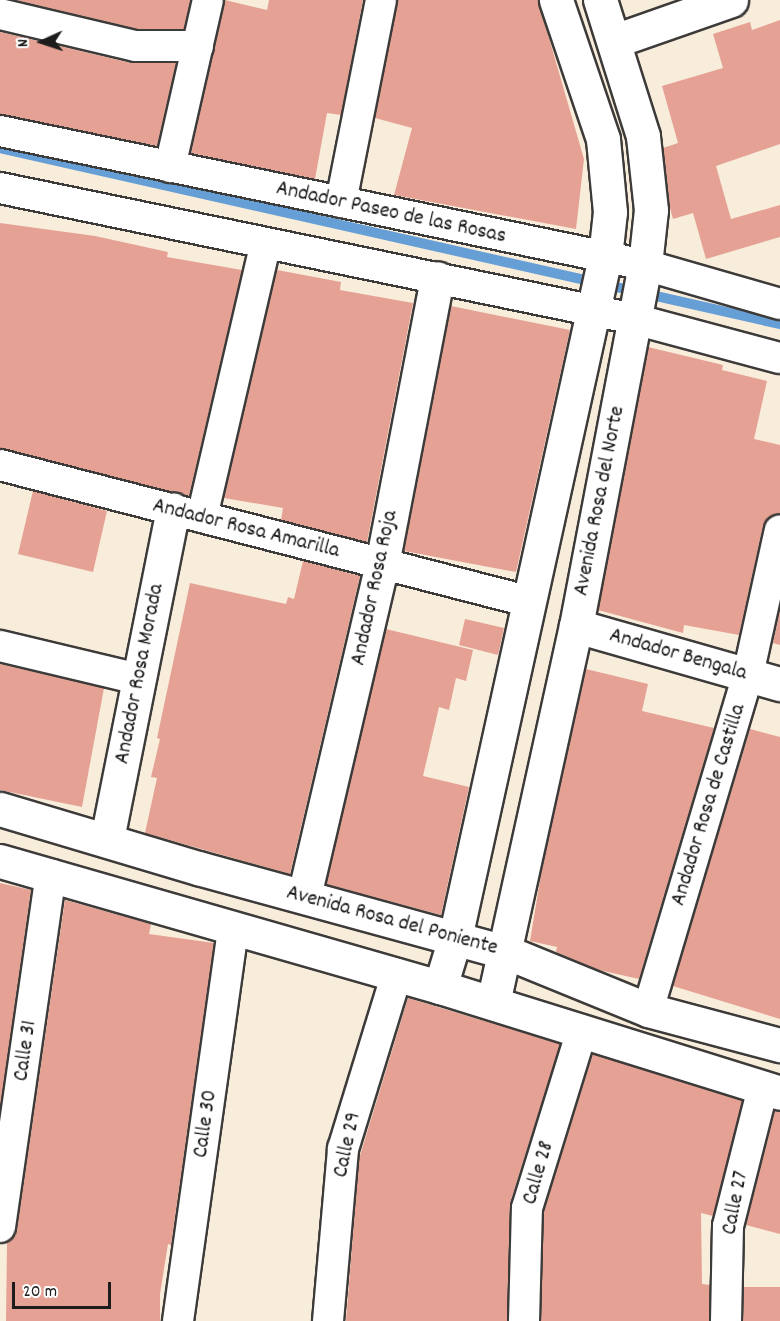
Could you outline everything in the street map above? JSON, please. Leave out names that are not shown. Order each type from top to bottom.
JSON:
[{"type":"street","points":[[170,167],[208,0]]},
{"type":"street","points":[[341,202],[381,0]]},
{"type":"street","points":[[440,987],[455,938],[527,601],[600,283],[610,212],[603,139],[556,0]]},
{"type":"street","name":"Avenida Rosa del Norte","points":[[493,1003],[576,627],[640,293],[651,210],[643,136],[600,0]]},
{"type":"street","points":[[614,41],[732,0]]},
{"type":"street","points":[[0,14],[135,46],[198,46]]},
{"type":"street","name":"Andador Paseo de las Rosas","points":[[0,131],[341,202],[600,283],[640,293],[780,304]]},
{"type":"street","name":"Andador Paseo de las Rosas","points":[[0,188],[437,278],[600,283],[640,293],[780,358]]},
{"type":"street","name":"Andador Rosa Morada","points":[[107,839],[139,680],[266,243]]},
{"type":"street","name":"Andador Rosa Roja","points":[[304,896],[382,564],[437,278]]},
{"type":"street","name":"Andador Rosa Amarilla","points":[[0,465],[527,601]]},
{"type":"street","name":"Andador Rosa de Castilla","points":[[648,1010],[748,675],[780,530]]},
{"type":"street","name":"Andador Bengala","points":[[576,627],[780,684]]},
{"type":"street","points":[[0,646],[139,680]]},
{"type":"street","name":"Avenida Rosa del Poniente","points":[[0,809],[506,952],[648,1010],[780,1045]]},
{"type":"street","points":[[0,861],[397,974],[772,1090]]},
{"type":"street","name":"Calle 31","points":[[0,1227],[51,875]]},
{"type":"street","name":"Calle 30","points":[[178,1321],[233,927]]},
{"type":"street","name":"Calle 29","points":[[328,1321],[343,1149],[397,974]]},
{"type":"street","name":"Calle 28","points":[[524,1321],[527,1208],[582,1030]]},
{"type":"street","name":"Calle 27","points":[[726,1321],[728,1226],[772,1090]]},
{"type":"building","points":[[16,0],[190,0],[184,29],[137,29]]},
{"type":"building","points":[[225,0],[267,10],[269,0],[363,0],[341,115],[327,113],[315,179],[191,153]]},
{"type":"building","points":[[398,0],[538,0],[584,159],[576,229],[394,195],[412,128],[375,118]]},
{"type":"building","points":[[780,20],[780,144],[716,166],[731,219],[780,205],[780,237],[706,259],[693,213],[673,219],[670,208],[663,148],[678,143],[662,86],[723,68],[713,34],[750,22],[752,30]]},
{"type":"building","points":[[0,32],[131,63],[176,63],[157,146],[0,114]]},
{"type":"building","points":[[0,223],[95,236],[168,252],[167,257],[242,270],[189,496],[0,448]]},
{"type":"building","points":[[277,270],[341,282],[340,290],[413,303],[367,542],[281,520],[283,508],[224,498]]},
{"type":"building","points":[[451,306],[570,330],[516,572],[404,551]]},
{"type":"building","points":[[648,347],[723,365],[722,370],[767,381],[754,439],[780,445],[780,513],[768,518],[763,526],[739,635],[684,625],[683,633],[598,610]]},
{"type":"building","points":[[33,491],[107,511],[93,572],[18,554]]},
{"type":"building","points":[[303,561],[360,576],[290,874],[145,833],[157,778],[151,777],[160,739],[157,738],[190,583],[286,604],[288,597],[294,599]]},
{"type":"building","points":[[780,610],[780,645],[773,643]]},
{"type":"building","points":[[465,619],[504,628],[498,655],[459,645]]},
{"type":"building","points":[[386,629],[473,650],[466,681],[456,678],[449,710],[439,707],[423,776],[469,787],[441,915],[326,884]]},
{"type":"building","points":[[0,664],[104,688],[82,807],[0,790]]},
{"type":"building","points":[[586,669],[648,684],[642,711],[714,728],[639,979],[599,970],[556,952],[557,947],[530,941],[542,868]]},
{"type":"building","points":[[750,729],[780,737],[780,1019],[673,986]]},
{"type":"building","points":[[0,883],[31,890],[0,1107]]},
{"type":"building","points":[[65,900],[151,924],[149,934],[214,943],[171,1245],[168,1244],[160,1294],[160,1321],[6,1321],[7,1243],[17,1229]]},
{"type":"building","points":[[408,998],[560,1044],[510,1203],[507,1321],[346,1321],[359,1159]]},
{"type":"building","points":[[593,1054],[742,1101],[713,1216],[701,1213],[702,1284],[710,1285],[709,1321],[541,1321],[544,1211]]},
{"type":"building","points":[[775,1111],[780,1111],[780,1234],[746,1225]]},
{"type":"building","points":[[744,1287],[780,1287],[780,1321],[743,1321]]},
{"type":"waterway","points":[[0,148],[780,324]]}]
